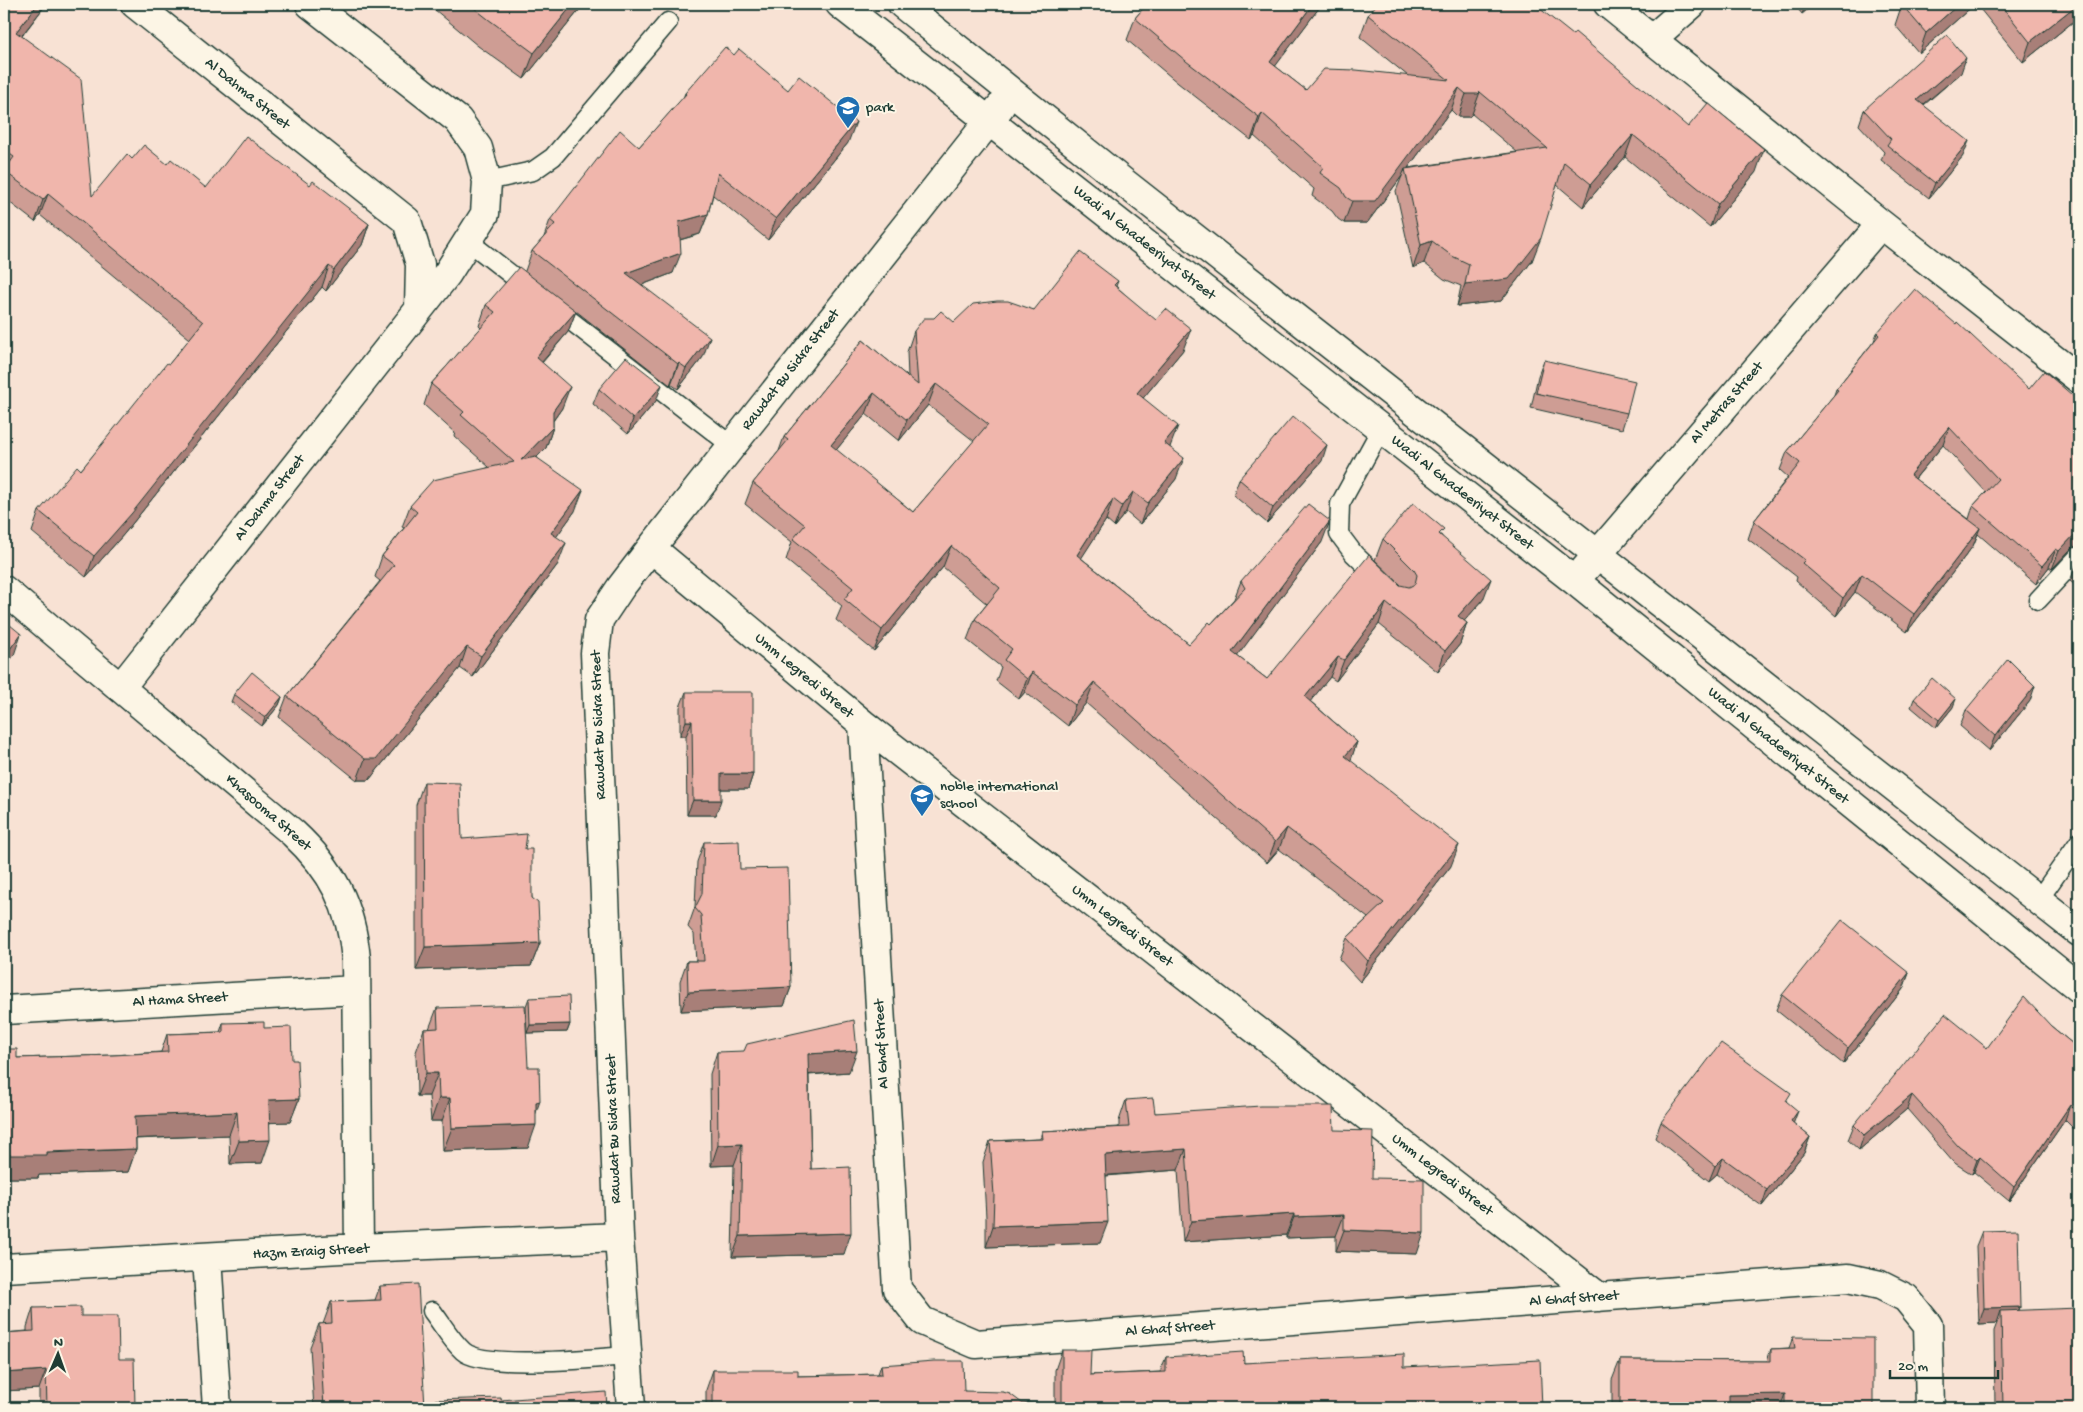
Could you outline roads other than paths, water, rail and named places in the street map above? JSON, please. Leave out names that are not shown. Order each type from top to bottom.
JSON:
[{"type":"street","name":"Al Dahma Street","points":[[134,4],[407,221],[420,264],[419,308]]},
{"type":"street","name":"Al Dahma Street","points":[[121,687],[447,274],[485,214],[487,180],[478,148],[458,120],[310,4]]},
{"type":"street","name":"Wadi Al Ghadeeriyat Street","points":[[840,4],[1574,581],[2079,988]]},
{"type":"street","points":[[902,4],[1597,555],[2079,932]]},
{"type":"street","points":[[1608,4],[1881,224],[2079,379]]},
{"type":"street","points":[[1652,39],[1692,4]]},
{"type":"street","name":"Rawdat Bu Sidra Street","points":[[631,1408],[619,1237],[595,653],[599,620],[651,548],[1011,92]]},
{"type":"street","name":"Al Metras Street","points":[[1574,581],[1881,224]]},
{"type":"street","name":"Umm Legredi Street","points":[[651,548],[863,724],[1599,1297]]},
{"type":"street","name":"Khasooma Street","points":[[4,590],[293,833],[311,849],[331,874],[344,901],[354,934],[359,1248]]},
{"type":"street","name":"Al Ghaf Street","points":[[863,724],[897,1289],[922,1321],[976,1344],[1848,1278],[1880,1286],[1906,1298],[1928,1325],[1930,1408]]},
{"type":"street","name":"Al Hama Street","points":[[4,1010],[356,990]]},
{"type":"street","name":"Hazm Zraig Street","points":[[4,1268],[359,1248],[619,1237]]},
{"type":"street","points":[[207,1258],[217,1408]]},
{"type":"lane","points":[[487,180],[534,171],[553,157],[668,22]]},
{"type":"lane","points":[[468,241],[732,446]]},
{"type":"lane","points":[[1381,429],[1340,504],[1339,534],[1354,554],[1392,592]]},
{"type":"lane","points":[[2038,600],[2079,556]]},
{"type":"lane","points":[[2039,900],[2079,842]]},
{"type":"lane","points":[[432,1311],[463,1351],[477,1358],[510,1361],[627,1356]]},
{"type":"place","name":"park","points":[[848,129]]},
{"type":"place","name":"noble international school","points":[[922,817]]}]
